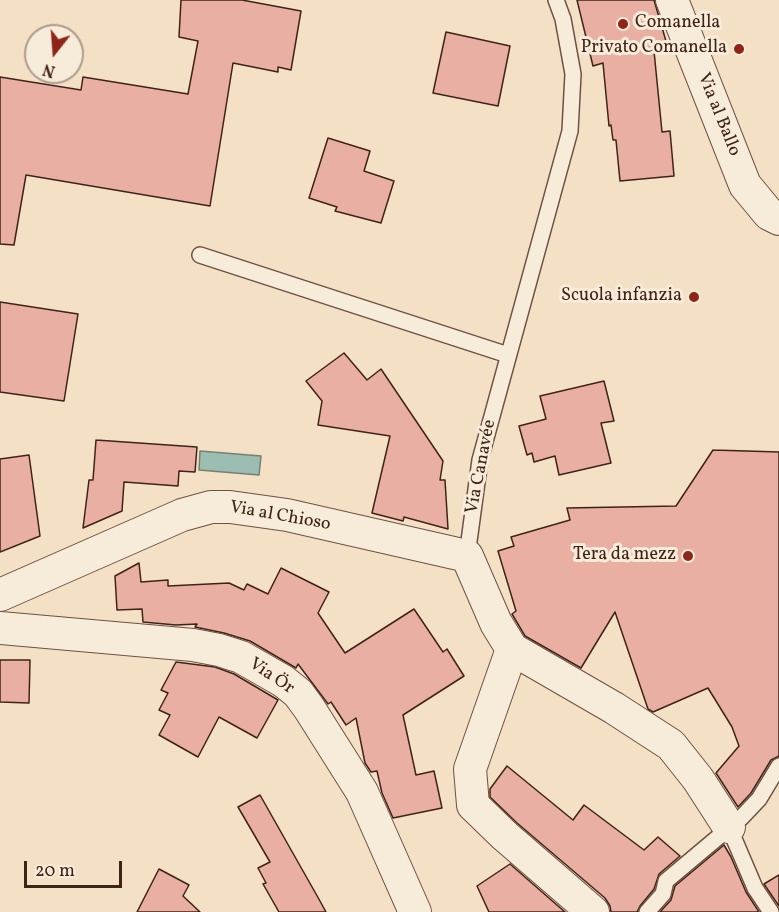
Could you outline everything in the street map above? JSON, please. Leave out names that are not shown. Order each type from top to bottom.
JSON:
[{"type":"street","name":"Via al Ballo","points":[[672,0],[745,185],[769,214],[779,219]]},
{"type":"street","name":"Via al Chioso","points":[[0,596],[182,515],[211,507],[230,507],[287,515],[467,556]]},
{"type":"street","points":[[467,556],[496,623],[512,649],[614,708],[671,745],[698,778],[729,827]]},
{"type":"street","name":"Via Ör","points":[[0,628],[193,645],[241,657],[283,681],[298,693],[309,708],[362,792],[415,912]]},
{"type":"street","points":[[512,649],[470,769],[473,805],[505,836],[593,912]]},
{"type":"lane","name":"Via Canavée","points":[[467,556],[480,460],[570,131],[573,74],[563,19],[556,0]]},
{"type":"lane","points":[[200,255],[508,355]]},
{"type":"lane","points":[[647,912],[663,894],[666,881],[741,818],[759,799],[779,766]]},
{"type":"lane","points":[[729,827],[755,888],[771,912]]},
{"type":"water","points":[[200,451],[261,456],[259,475],[199,470]]},
{"type":"building","points":[[181,0],[242,0],[301,11],[291,70],[278,67],[278,72],[233,63],[210,206],[26,175],[14,245],[0,244],[0,77],[24,81],[24,84],[44,84],[81,90],[84,77],[188,94],[198,41],[179,37]]},
{"type":"building","points":[[577,0],[654,0],[668,48],[654,51],[662,132],[670,131],[674,176],[620,181],[616,140],[613,140],[611,125],[609,126],[603,63],[593,66]]},
{"type":"building","points":[[446,32],[510,46],[498,106],[433,93]]},
{"type":"building","points":[[328,138],[370,151],[364,171],[394,181],[381,223],[335,211],[337,207],[309,198]]},
{"type":"building","points":[[0,302],[78,314],[64,401],[0,392]]},
{"type":"building","points":[[344,353],[367,380],[381,369],[443,461],[440,480],[445,480],[448,529],[404,517],[403,521],[372,513],[390,436],[318,425],[322,401],[306,381]]},
{"type":"building","points":[[604,381],[614,421],[601,423],[611,463],[559,475],[555,456],[534,462],[532,453],[527,455],[519,426],[546,419],[540,396]]},
{"type":"building","points":[[96,440],[197,447],[195,472],[179,471],[178,486],[124,482],[122,511],[83,528],[89,480],[93,480]]},
{"type":"building","name":"Tera da mezz","points":[[713,450],[779,452],[779,756],[771,760],[751,793],[738,807],[716,773],[739,746],[732,727],[708,688],[653,712],[648,709],[615,612],[581,668],[525,636],[512,614],[516,611],[498,551],[514,546],[511,537],[570,520],[567,508],[676,506]]},
{"type":"building","points":[[29,455],[40,536],[0,552],[0,459]]},
{"type":"building","points":[[139,563],[141,582],[168,580],[168,586],[229,583],[244,590],[247,584],[268,594],[281,568],[329,592],[318,613],[345,653],[414,609],[443,652],[447,649],[464,676],[403,715],[416,775],[434,771],[442,808],[393,818],[382,793],[377,771],[371,772],[365,763],[356,718],[346,725],[331,702],[328,704],[298,664],[296,668],[250,641],[195,627],[197,624],[143,622],[142,609],[117,610],[115,576]]},
{"type":"building","points":[[0,660],[30,660],[29,703],[0,702]]},
{"type":"building","points":[[176,662],[215,667],[234,674],[278,700],[257,738],[219,717],[198,757],[159,735],[170,715],[159,710],[168,693],[161,690]]},
{"type":"building","points":[[507,766],[573,820],[584,805],[644,850],[658,837],[680,856],[659,874],[654,889],[637,912],[611,912],[605,898],[490,797],[490,789]]},
{"type":"building","points":[[260,795],[326,912],[279,912],[263,884],[266,883],[258,868],[270,862],[238,807]]},
{"type":"building","points":[[724,845],[746,892],[759,912],[660,912],[671,900],[675,886]]},
{"type":"building","points":[[510,864],[565,912],[489,912],[477,886]]},
{"type":"building","points":[[159,869],[189,885],[183,896],[200,912],[137,912]]},
{"type":"building","points":[[779,875],[779,906],[764,884]]},
{"type":"place","name":"Comanella","points":[[623,24]]},
{"type":"place","name":"Privato Comanella","points":[[739,49]]},
{"type":"place","name":"Scuola infanzia","points":[[694,297]]},
{"type":"place","name":"Tera da mezz","points":[[688,556]]}]
